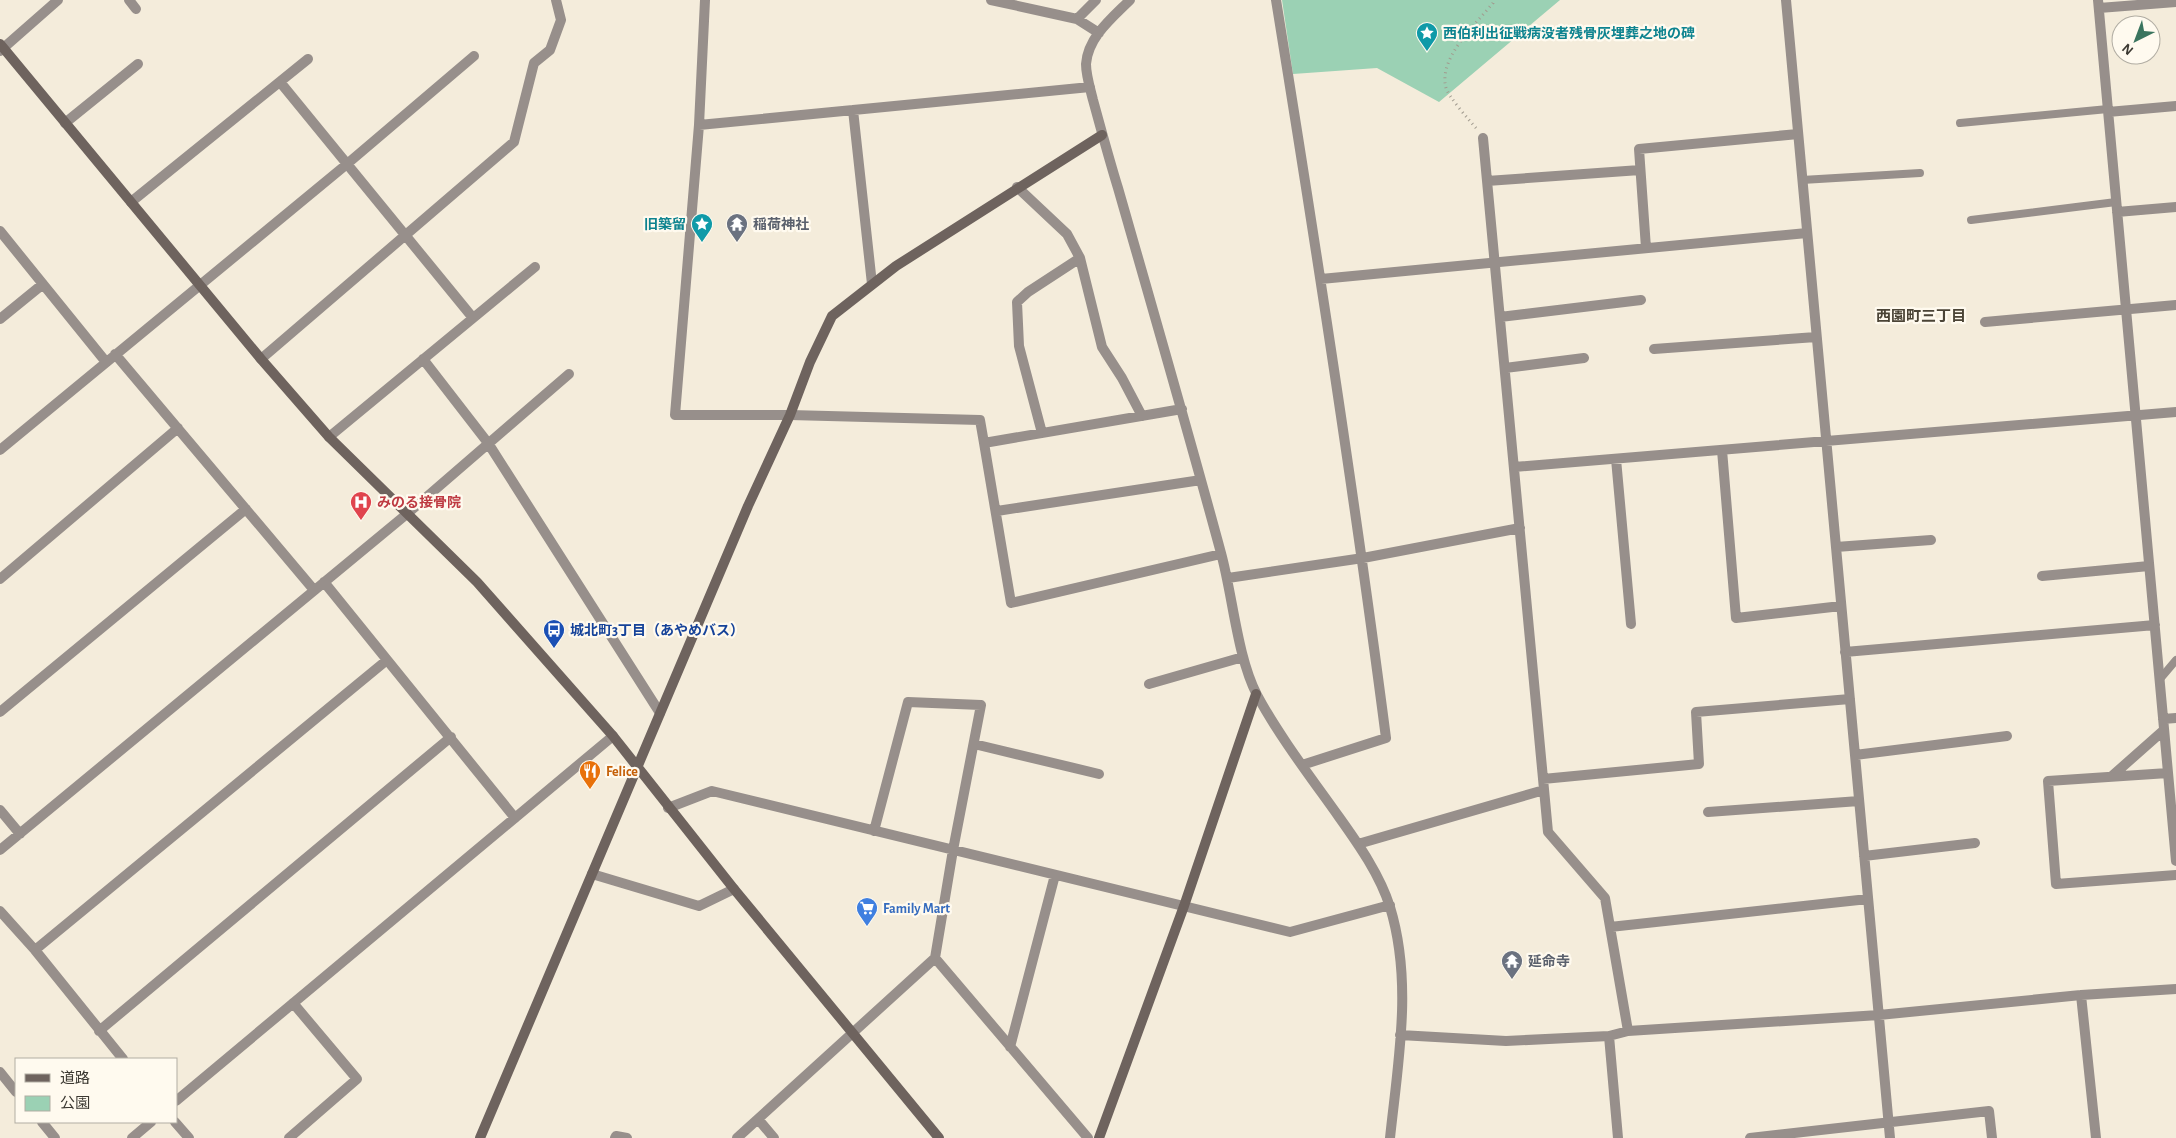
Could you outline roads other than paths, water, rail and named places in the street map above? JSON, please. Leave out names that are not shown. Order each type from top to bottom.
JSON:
[{"type":"street","points":[[58,0],[1,48],[261,359],[329,437],[478,582],[613,736],[668,808],[939,1138]]},
{"type":"street","points":[[129,0],[136,9]]},
{"type":"street","points":[[261,359],[514,142],[534,63],[550,50],[561,20],[556,0]]},
{"type":"street","points":[[705,0],[699,125],[675,414],[790,414],[980,420],[997,511],[1011,603],[1221,554]]},
{"type":"street","points":[[991,0],[1004,1],[1077,18],[1099,32]]},
{"type":"street","points":[[1077,18],[1096,0]]},
{"type":"street","points":[[1130,0],[1099,32],[1089,48],[1086,66],[1090,87],[1102,135],[1182,409],[1228,578],[1244,657],[1256,694],[1302,765],[1358,844],[1390,905],[1399,943],[1402,994],[1390,1138]]},
{"type":"street","points":[[1276,0],[1363,558],[1386,738],[1302,765]]},
{"type":"street","points":[[1786,0],[1890,1138]]},
{"type":"street","points":[[2176,2],[2098,4],[2176,861]]},
{"type":"street","points":[[0,450],[347,164],[474,56]]},
{"type":"street","points":[[131,202],[308,59]]},
{"type":"street","points":[[65,123],[138,64]]},
{"type":"street","points":[[280,82],[473,318]]},
{"type":"street","points":[[699,125],[1090,87]]},
{"type":"street","points":[[2108,110],[2176,106]]},
{"type":"street","points":[[853,110],[872,284]]},
{"type":"street","points":[[1646,248],[1639,149],[1798,134]]},
{"type":"street","points":[[480,1138],[637,765],[748,506],[790,414],[810,362],[832,316],[896,266],[1017,187],[1102,135]]},
{"type":"street","points":[[1483,138],[1548,832],[1605,898],[1628,1031]]},
{"type":"street","points":[[1487,182],[1640,170]]},
{"type":"street","points":[[1017,187],[1067,234],[1080,258],[1102,346],[1142,416]]},
{"type":"street","points":[[2117,207],[2176,207]]},
{"type":"street","points":[[0,231],[106,362]]},
{"type":"street","points":[[1321,279],[1807,233]]},
{"type":"street","points":[[1042,433],[1019,346],[1017,302],[1028,292],[1080,258]]},
{"type":"street","points":[[329,437],[535,267]]},
{"type":"street","points":[[0,319],[43,284]]},
{"type":"street","points":[[1500,316],[1641,300]]},
{"type":"street","points":[[1986,322],[2176,305]]},
{"type":"street","points":[[1654,349],[1816,337]]},
{"type":"street","points":[[115,354],[314,590]]},
{"type":"street","points":[[1505,368],[1584,358]]},
{"type":"street","points":[[423,359],[488,443],[660,713]]},
{"type":"street","points":[[0,850],[408,513],[569,374]]},
{"type":"street","points":[[984,443],[1182,409]]},
{"type":"street","points":[[1514,467],[2176,412]]},
{"type":"street","points":[[0,579],[178,428]]},
{"type":"street","points":[[1722,450],[1736,618],[1841,606]]},
{"type":"street","points":[[1616,459],[1631,624]]},
{"type":"street","points":[[997,511],[1201,480]]},
{"type":"street","points":[[0,712],[246,509]]},
{"type":"street","points":[[1228,578],[1363,558],[1520,528]]},
{"type":"street","points":[[1836,547],[1931,540]]},
{"type":"street","points":[[2042,576],[2149,566]]},
{"type":"street","points":[[324,582],[515,818]]},
{"type":"street","points":[[1845,652],[2155,625]]},
{"type":"street","points":[[1149,684],[1244,657]]},
{"type":"street","points":[[35,950],[387,660]]},
{"type":"street","points":[[1099,1138],[1184,906],[1256,694]]},
{"type":"street","points":[[1543,779],[1699,764],[1696,712],[1850,699]]},
{"type":"street","points":[[737,1138],[935,958],[953,850],[981,705],[908,702],[874,831]]},
{"type":"street","points":[[2163,719],[2176,718]]},
{"type":"street","points":[[2112,776],[2164,730]]},
{"type":"street","points":[[178,1099],[613,736]]},
{"type":"street","points":[[1855,755],[2007,736]]},
{"type":"street","points":[[99,1031],[451,738]]},
{"type":"street","points":[[974,744],[1099,774]]},
{"type":"street","points":[[2168,773],[2048,780],[2056,884],[2176,875]]},
{"type":"street","points":[[1358,844],[1544,790]]},
{"type":"street","points":[[668,808],[712,791],[1290,932],[1390,905]]},
{"type":"street","points":[[1708,812],[1859,801]]},
{"type":"street","points":[[0,810],[20,834]]},
{"type":"street","points":[[1864,856],[1975,843]]},
{"type":"street","points":[[592,874],[699,906],[734,889]]},
{"type":"street","points":[[1010,1046],[1055,875]]},
{"type":"street","points":[[1610,927],[1868,899]]},
{"type":"street","points":[[0,911],[35,950],[122,1058]]},
{"type":"street","points":[[935,958],[1088,1138]]},
{"type":"street","points":[[1400,1034],[1506,1042],[1609,1036],[1628,1031],[1879,1015],[2081,995],[2176,989]]},
{"type":"street","points":[[2081,995],[2096,1138]]},
{"type":"street","points":[[289,1138],[357,1079],[293,1003]]},
{"type":"street","points":[[1609,1036],[1618,1138]]},
{"type":"street","points":[[0,1072],[15,1091]]},
{"type":"street","points":[[1750,1138],[1989,1111],[1992,1138]]},
{"type":"street","points":[[758,1119],[774,1138]]},
{"type":"street","points":[[43,1123],[55,1138]]},
{"type":"street","points":[[132,1138],[150,1123]]},
{"type":"street","points":[[176,1123],[188,1138]]},
{"type":"street","points":[[615,1138],[616,1136],[627,1138]]},
{"type":"lane","points":[[1960,123],[2108,110]]},
{"type":"lane","points":[[1802,180],[1920,173]]},
{"type":"lane","points":[[1971,220],[2117,207]]},
{"type":"lane","points":[[2160,679],[2176,660]]},
{"type":"place","name":"西伯利出征戦病没者残骨灰埋葬之地の碑","points":[[1427,52]]},
{"type":"place","name":"旧築留","points":[[702,243]]},
{"type":"place","name":"稲荷神社","points":[[737,243]]},
{"type":"place","name":"みのる接骨院","points":[[361,521]]},
{"type":"place","name":"城北町3丁目（あやめバス）","points":[[554,649]]},
{"type":"place","name":"Felice","points":[[590,790]]},
{"type":"place","name":"Family Mart","points":[[867,927]]},
{"type":"place","name":"延命寺","points":[[1512,980]]},
{"type":"district","name":"西園町三丁目","points":[[1921,316]]}]
